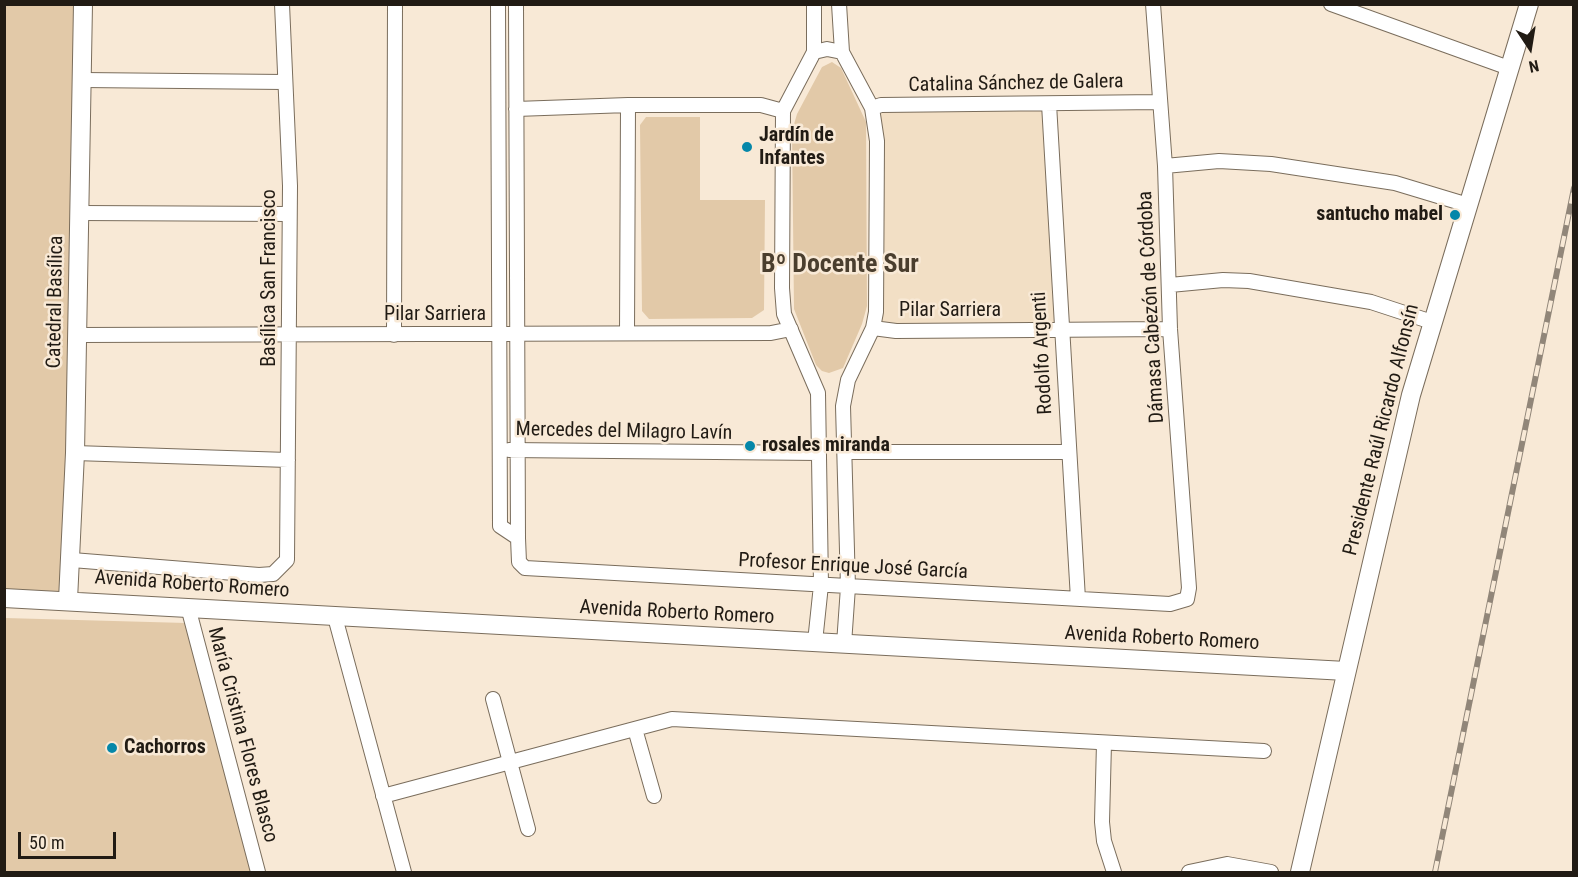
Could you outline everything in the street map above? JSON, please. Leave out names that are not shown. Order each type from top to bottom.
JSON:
[{"type":"main road","name":"Catedral Basílica","points":[[68,600],[72,560],[78,335],[83,4]]},
{"type":"main road","name":"Presidente Raúl Ricardo Alfonsín","points":[[1300,873],[1411,395],[1529,4]]},
{"type":"main road","name":"Avenida Roberto Romero","points":[[4,598],[1346,671]]},
{"type":"street","name":"Basílica San Francisco","points":[[72,560],[259,575],[273,574],[282,567],[289,551],[289,214],[282,4]]},
{"type":"street","points":[[394,335],[395,4]]},
{"type":"street","points":[[498,4],[500,526],[518,538]]},
{"type":"street","points":[[516,4],[518,538]]},
{"type":"street","points":[[813,4],[814,52],[783,111],[782,288],[784,314],[818,393],[820,585],[815,642]]},
{"type":"street","points":[[839,4],[842,52],[872,108],[877,141],[876,312],[873,328],[844,391],[848,587],[844,644]]},
{"type":"street","name":"Dámasa Cabezón de Córdoba","points":[[1153,4],[1165,166],[1170,329],[1189,588],[1187,599],[1179,603]]},
{"type":"street","points":[[1331,4],[1369,11],[1509,68]]},
{"type":"street","points":[[814,52],[827,49],[842,52]]},
{"type":"street","points":[[83,80],[285,82]]},
{"type":"street","name":"Catalina Sánchez de Galera","points":[[872,108],[881,105],[1160,102]]},
{"type":"street","name":"Rodolfo Argenti","points":[[1049,104],[1078,599]]},
{"type":"street","points":[[516,109],[628,105],[761,105],[783,111]]},
{"type":"street","points":[[627,333],[628,105]]},
{"type":"street","points":[[1165,166],[1219,162],[1271,164],[1395,183],[1468,205]]},
{"type":"street","points":[[81,213],[289,214]]},
{"type":"street","points":[[1170,285],[1223,280],[1249,281],[1363,300],[1432,322]]},
{"type":"street","name":"Pilar Sarriera","points":[[873,328],[896,331],[1170,329]]},
{"type":"street","name":"Pilar Sarriera","points":[[78,335],[771,333],[791,329]]},
{"type":"street","points":[[818,393],[834,396],[844,391]]},
{"type":"street","name":"Mercedes del Milagro Lavín","points":[[500,450],[819,453]]},
{"type":"street","points":[[845,452],[1069,452]]},
{"type":"street","points":[[75,453],[288,460]]},
{"type":"street","name":"Profesor Enrique José García","points":[[518,538],[519,562],[525,568],[1179,603]]},
{"type":"street","name":"María Cristina Flores Blasco","points":[[188,607],[258,873]]},
{"type":"street","points":[[335,617],[404,873]]},
{"type":"street","points":[[493,699],[528,829]]},
{"type":"street","points":[[382,796],[672,719],[1264,751]]},
{"type":"street","points":[[635,729],[654,796]]},
{"type":"street","points":[[1104,742],[1102,822],[1104,841],[1114,873]]},
{"type":"street","points":[[1189,873],[1227,864],[1271,873]]},
{"type":"shaded area","points":[[5,5],[76,5],[65,597],[5,594]]},
{"type":"shaded area","points":[[832,62],[841,68],[866,122],[867,306],[862,324],[843,368],[829,373],[822,371],[816,365],[794,309],[792,131],[797,114],[822,67]]},
{"type":"shaded area","points":[[1049,104],[1060,329],[874,328],[872,109]]},
{"type":"shaded area","points":[[646,117],[700,117],[700,200],[765,200],[764,310],[752,318],[649,319],[642,311],[640,125]]},
{"type":"shaded area","name":"Cachorros","points":[[5,618],[186,623],[253,872],[5,872]]},
{"type":"railway","points":[[1435,872],[1574,188]]},
{"type":"place","name":"Jardín de Infantes","points":[[747,147]]},
{"type":"place","name":"santucho mabel","points":[[1455,215]]},
{"type":"place","name":"rosales miranda","points":[[750,446]]},
{"type":"place","name":"Cachorros","points":[[112,748]]},
{"type":"district","name":"Bº Docente Sur","points":[[840,265]]}]
